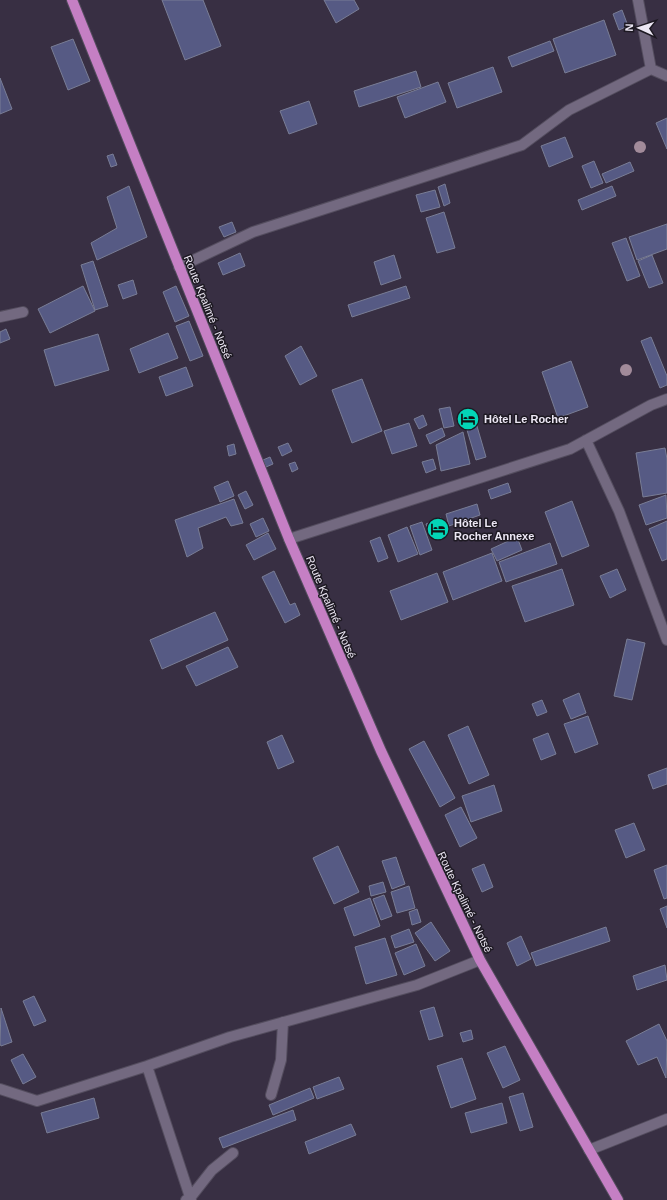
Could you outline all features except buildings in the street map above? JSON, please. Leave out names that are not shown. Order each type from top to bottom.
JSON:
[{"type":"main road","name":"Route Kpalimé - Notsé","points":[[72,0],[289,539],[381,751],[480,960],[618,1200]]},
{"type":"street","points":[[638,0],[652,69]]},
{"type":"street","points":[[179,267],[253,232],[522,145],[569,110],[652,69]]},
{"type":"street","points":[[652,69],[667,76]]},
{"type":"street","points":[[0,317],[24,312]]},
{"type":"street","points":[[289,539],[570,449],[651,405],[667,399]]},
{"type":"street","points":[[586,440],[619,511],[667,640]]},
{"type":"street","points":[[0,1089],[37,1101],[147,1066],[230,1037],[417,985],[480,960]]},
{"type":"street","points":[[271,1095],[281,1060],[283,1022]]},
{"type":"street","points":[[147,1066],[189,1199]]},
{"type":"street","points":[[589,1150],[667,1119]]},
{"type":"street","points":[[189,1199],[212,1170],[233,1153]]},
{"type":"place","name":"Hôtel Le Rocher","points":[[468,419]]},
{"type":"place","name":"Hôtel Le Rocher Annexe","points":[[438,529]]}]
